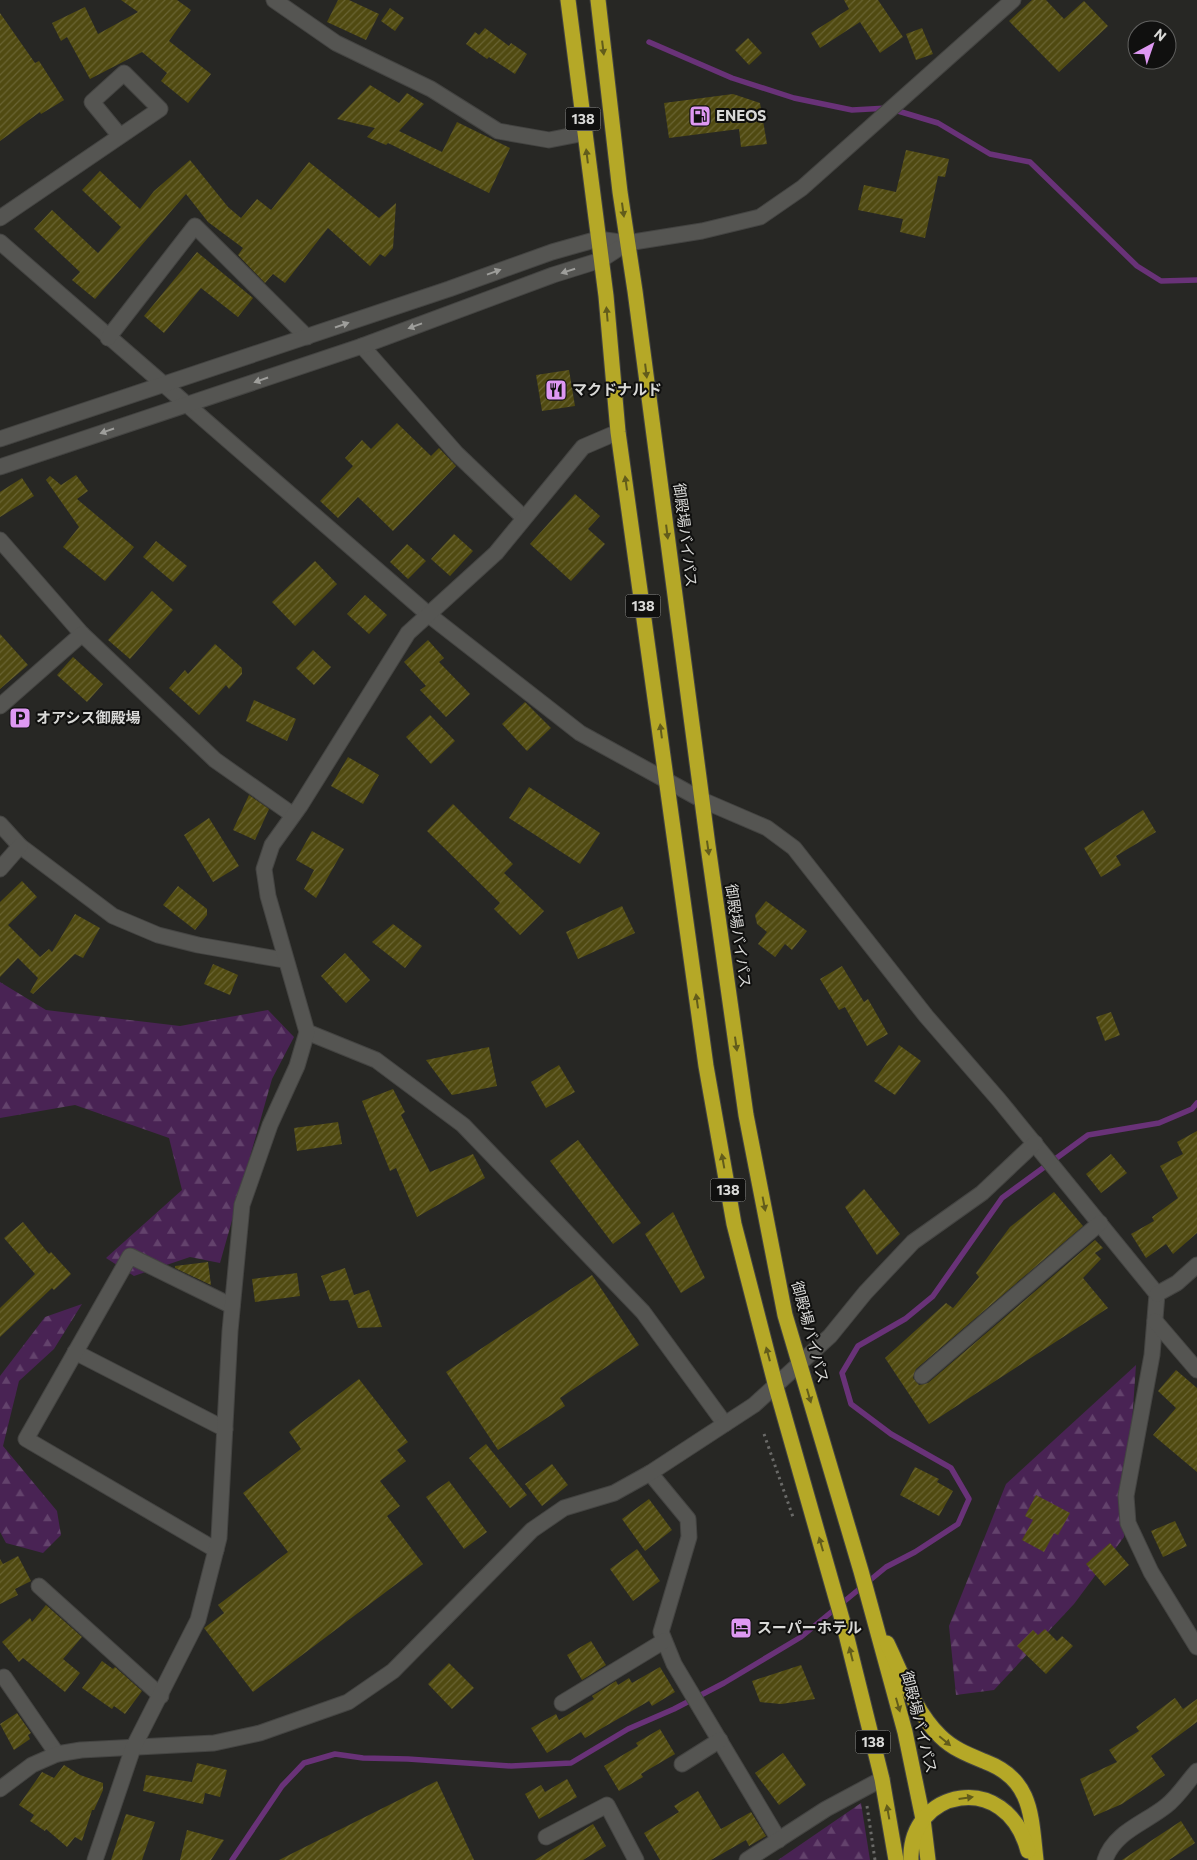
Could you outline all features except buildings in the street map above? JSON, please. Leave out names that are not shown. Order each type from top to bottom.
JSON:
[{"type":"highway","name":"138","points":[[568,0],[601,260],[618,432],[706,1066],[731,1206],[776,1387],[844,1626],[882,1779],[896,1860]]},
{"type":"highway","name":"御殿場バイパス","points":[[598,0],[627,244],[746,1114],[785,1315],[861,1571],[905,1732],[923,1820],[928,1860]]},
{"type":"highway","points":[[870,1608],[916,1702],[931,1726],[962,1753],[1000,1768],[1020,1785],[1029,1807],[1036,1860]]},
{"type":"highway","points":[[910,1860],[912,1838],[916,1828],[923,1820],[944,1805],[966,1797],[980,1797],[1000,1806],[1016,1822],[1031,1860]]},
{"type":"street","points":[[274,0],[336,43],[431,89],[498,131],[549,140],[584,133]]},
{"type":"street","points":[[0,439],[308,337],[534,258],[598,239],[627,244],[702,231],[760,217],[802,188],[874,126],[901,98],[1013,0]]},
{"type":"street","points":[[0,218],[120,136]]},
{"type":"street","points":[[108,338],[195,226],[308,337]]},
{"type":"street","points":[[0,242],[428,615],[580,733],[702,800],[768,828],[794,848],[926,1016],[1035,1143],[1157,1294],[1152,1355],[1126,1496],[1128,1524],[1151,1572],[1197,1647]]},
{"type":"street","points":[[0,467],[362,346],[601,260],[627,244]]},
{"type":"street","points":[[362,346],[457,454],[524,518]]},
{"type":"street","points":[[95,1860],[133,1748],[198,1620],[219,1538],[232,1306],[242,1204],[270,1125],[297,1066],[307,1032],[284,960],[268,896],[264,869],[272,845],[408,633],[496,553],[583,448],[618,432]]},
{"type":"street","points":[[0,540],[82,634],[215,760],[293,815]]},
{"type":"street","points":[[0,706],[82,634]]},
{"type":"street","points":[[0,824],[20,846],[113,916],[158,935],[198,945],[284,960]]},
{"type":"street","points":[[0,869],[20,846]]},
{"type":"street","points":[[307,1032],[376,1060],[463,1125],[643,1312],[724,1424]]},
{"type":"street","points":[[0,1789],[32,1765],[57,1754],[81,1750],[214,1743],[260,1734],[348,1702],[393,1671],[532,1530],[564,1508],[614,1493],[650,1474],[754,1405],[830,1336],[913,1242],[982,1193],[1035,1143]]},
{"type":"street","points":[[922,1376],[1100,1224]]},
{"type":"street","points":[[216,1550],[26,1439],[130,1256],[232,1306]]},
{"type":"street","points":[[1157,1294],[1177,1283],[1197,1265]]},
{"type":"street","points":[[1155,1321],[1197,1370]]},
{"type":"street","points":[[76,1352],[225,1429]]},
{"type":"street","points":[[650,1474],[688,1519],[689,1537],[661,1632],[664,1641],[674,1664],[780,1840]]},
{"type":"street","points":[[39,1586],[161,1696]]},
{"type":"street","points":[[562,1703],[664,1641]]},
{"type":"street","points":[[4,1677],[57,1754]]},
{"type":"street","points":[[682,1764],[720,1740]]},
{"type":"street","points":[[1105,1860],[1118,1838],[1167,1805],[1197,1770]]},
{"type":"street","points":[[747,1860],[826,1810],[882,1779]]},
{"type":"street","points":[[546,1837],[607,1805],[636,1860]]},
{"type":"path","points":[[764,1434],[796,1524]]},
{"type":"path","points":[[865,1788],[875,1860]]},
{"type":"green space","points":[[0,982],[46,1010],[180,1026],[268,1010],[294,1037],[272,1079],[220,1263],[190,1257],[134,1276],[106,1258],[182,1190],[169,1138],[75,1105],[0,1118]]},
{"type":"green space","points":[[82,1304],[54,1349],[19,1381],[3,1446],[57,1511],[61,1535],[43,1553],[6,1543],[0,1532],[0,1376],[45,1317]]},
{"type":"green space","points":[[1136,1365],[1124,1537],[1074,1604],[994,1690],[956,1695],[949,1626],[1006,1484]]},
{"type":"green space","points":[[861,1803],[870,1860],[778,1860]]},
{"type":"waterway","points":[[649,42],[732,78],[794,98],[852,110],[888,108],[938,123],[990,154],[1030,162],[1137,266],[1161,281],[1197,280]]},
{"type":"waterway","points":[[232,1860],[282,1786],[304,1763],[335,1754],[363,1758],[511,1766],[571,1763],[628,1729],[674,1709],[724,1683],[801,1637],[886,1567],[915,1552],[958,1524],[969,1499],[951,1468],[891,1434],[851,1404],[842,1373],[858,1346],[905,1319],[933,1296],[1002,1198],[1088,1135],[1159,1123],[1192,1109],[1197,1103]]},
{"type":"place","name":"ENEOS","points":[[700,116]]},
{"type":"place","name":"マクドナルド","points":[[556,390]]},
{"type":"place","name":"オアシス御殿場","points":[[20,718]]},
{"type":"place","name":"スーパーホテル","points":[[741,1628]]}]
